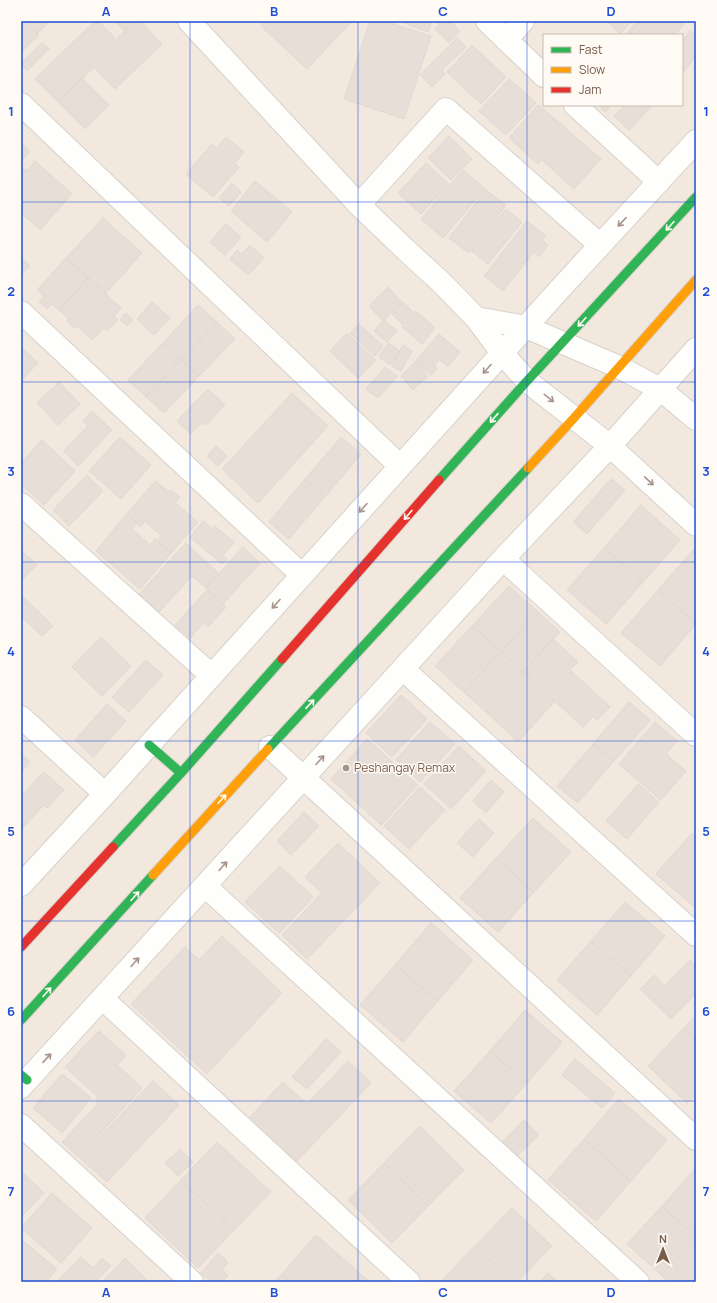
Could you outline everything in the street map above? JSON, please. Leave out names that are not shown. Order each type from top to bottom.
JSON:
[{"type":"main road","points":[[21,947],[182,773],[527,381],[696,197]]},
{"type":"main road","points":[[21,1020],[270,747],[574,418],[618,366],[696,280]]},
{"type":"main road","points":[[149,745],[182,773]]},
{"type":"street","points":[[487,21],[543,75]]},
{"type":"street","points":[[506,40],[523,21]]},
{"type":"street","points":[[191,22],[359,205],[406,252],[441,282],[476,318],[502,353],[527,381],[610,446],[696,525]]},
{"type":"street","points":[[21,104],[400,466]]},
{"type":"street","points":[[577,106],[659,182]]},
{"type":"street","points":[[359,205],[446,109],[600,245]]},
{"type":"street","points":[[21,885],[212,676],[502,353],[696,141]]},
{"type":"street","points":[[21,312],[302,575]]},
{"type":"street","points":[[476,318],[526,327],[618,366],[660,389],[696,419]]},
{"type":"street","points":[[23,1081],[102,998],[503,559],[610,446],[696,350]]},
{"type":"street","points":[[21,504],[212,676]]},
{"type":"street","points":[[503,559],[696,735]]},
{"type":"street","points":[[403,669],[696,935]]},
{"type":"street","points":[[21,717],[105,794]]},
{"type":"street","points":[[270,747],[696,1139]]},
{"type":"street","points":[[205,886],[638,1282]]},
{"type":"street","points":[[102,998],[409,1282]]},
{"type":"street","points":[[21,1125],[192,1282]]},
{"type":"shaded area","points":[[21,21],[696,21],[696,1282],[21,1282]]},
{"type":"building","points":[[21,21],[25,21],[39,35],[21,53]]},
{"type":"building","points":[[25,21],[50,21],[38,33]]},
{"type":"building","points":[[95,21],[98,21],[115,38],[89,64],[93,68],[58,102],[35,79]]},
{"type":"building","points":[[114,21],[135,21],[124,31]]},
{"type":"building","points":[[135,21],[140,21],[162,44],[115,89],[91,64]]},
{"type":"building","points":[[265,21],[352,21],[307,69],[261,26]]},
{"type":"building","points":[[370,21],[384,21],[431,36],[404,119],[344,99]]},
{"type":"building","points":[[400,21],[432,21],[428,32]]},
{"type":"building","points":[[436,21],[450,21],[460,31],[449,43],[435,29],[439,25]]},
{"type":"building","points":[[607,21],[632,21],[620,34]]},
{"type":"building","points":[[638,21],[680,21],[684,25],[675,34],[626,34]]},
{"type":"building","points":[[690,31],[696,36],[696,57],[683,72],[683,40]]},
{"type":"building","points":[[457,38],[466,47],[442,70],[445,74],[432,87],[420,75]]},
{"type":"building","points":[[42,43],[49,49],[27,71],[21,63]]},
{"type":"building","points":[[472,45],[506,77],[481,104],[447,72]]},
{"type":"building","points":[[82,78],[109,105],[85,129],[58,102]]},
{"type":"building","points":[[509,79],[536,103],[506,135],[479,111]]},
{"type":"building","points":[[538,105],[568,130],[538,164],[509,138]]},
{"type":"building","points":[[599,106],[611,106],[605,112]]},
{"type":"building","points":[[624,106],[652,106],[629,130],[614,116]]},
{"type":"building","points":[[569,131],[601,159],[574,189],[543,161]]},
{"type":"building","points":[[449,136],[472,159],[451,180],[428,158]]},
{"type":"building","points":[[226,137],[244,152],[236,162],[218,147]]},
{"type":"building","points":[[21,143],[30,151],[21,162]]},
{"type":"building","points":[[212,144],[239,167],[213,197],[186,174]]},
{"type":"building","points":[[35,161],[72,194],[40,230],[21,213],[21,166],[27,171]]},
{"type":"building","points":[[426,163],[449,184],[421,214],[398,193]]},
{"type":"building","points":[[463,170],[485,189],[443,238],[421,219]]},
{"type":"building","points":[[255,181],[292,212],[267,242],[231,211]]},
{"type":"building","points":[[232,183],[241,192],[229,206],[219,198]]},
{"type":"building","points":[[486,190],[506,205],[469,253],[449,238]]},
{"type":"building","points":[[506,209],[522,222],[488,264],[472,251]]},
{"type":"building","points":[[103,218],[142,253],[106,293],[66,258]]},
{"type":"building","points":[[527,221],[546,236],[542,240],[548,245],[539,257],[534,252],[503,291],[484,276]]},
{"type":"building","points":[[226,224],[241,237],[225,255],[210,242]]},
{"type":"building","points":[[250,245],[264,258],[248,275],[230,259],[237,250],[242,254]]},
{"type":"building","points":[[21,257],[30,266],[21,275]]},
{"type":"building","points":[[66,258],[88,278],[59,310],[52,304],[47,309],[39,302],[44,296],[37,290]]},
{"type":"building","points":[[88,278],[121,308],[114,316],[118,320],[107,331],[104,328],[92,340],[77,326],[74,328],[67,321],[69,319],[59,310]]},
{"type":"building","points":[[388,287],[402,302],[383,321],[369,306]]},
{"type":"building","points":[[152,302],[170,318],[154,335],[137,319]]},
{"type":"building","points":[[403,302],[413,312],[402,324],[392,314]]},
{"type":"building","points":[[198,305],[217,322],[181,359],[163,343]]},
{"type":"building","points":[[416,311],[435,328],[422,344],[402,327]]},
{"type":"building","points":[[126,313],[133,320],[127,326],[120,320]]},
{"type":"building","points":[[384,320],[397,331],[387,342],[374,331]]},
{"type":"building","points":[[217,322],[235,339],[199,376],[181,359]]},
{"type":"building","points":[[359,324],[383,346],[375,356],[350,333]]},
{"type":"building","points":[[347,333],[376,360],[358,378],[330,351]]},
{"type":"building","points":[[439,334],[460,352],[448,367],[439,359],[434,366],[437,368],[431,375],[415,362]]},
{"type":"building","points":[[163,343],[181,359],[146,397],[128,380]]},
{"type":"building","points":[[388,343],[400,351],[390,365],[379,357]]},
{"type":"building","points":[[403,345],[412,351],[401,371],[392,366]]},
{"type":"building","points":[[21,347],[38,363],[21,381]]},
{"type":"building","points":[[181,359],[199,376],[164,413],[146,397]]},
{"type":"building","points":[[415,362],[428,376],[413,390],[401,376]]},
{"type":"building","points":[[385,367],[397,376],[378,398],[366,389]]},
{"type":"building","points":[[59,382],[80,404],[58,425],[37,403]]},
{"type":"building","points":[[208,389],[225,405],[206,425],[202,422],[191,434],[177,421]]},
{"type":"building","points":[[292,393],[328,426],[258,503],[222,469]]},
{"type":"building","points":[[92,411],[112,430],[78,466],[64,451],[88,426],[83,421]]},
{"type":"building","points":[[120,437],[151,465],[121,499],[89,471]]},
{"type":"building","points":[[341,437],[361,454],[325,497],[305,479]]},
{"type":"building","points":[[42,440],[75,471],[44,505],[21,484],[21,463]]},
{"type":"building","points":[[216,446],[227,456],[218,466],[207,456]]},
{"type":"building","points":[[87,475],[103,491],[69,526],[53,510]]},
{"type":"building","points":[[305,479],[325,497],[289,539],[269,522]]},
{"type":"building","points":[[611,479],[625,490],[587,534],[573,522]]},
{"type":"building","points":[[155,481],[169,492],[171,490],[180,497],[175,503],[198,522],[171,553],[157,541],[161,536],[145,521],[141,527],[127,514]]},
{"type":"building","points":[[641,505],[680,540],[643,582],[604,548]]},
{"type":"building","points":[[127,514],[137,523],[132,529],[150,545],[155,539],[171,553],[140,589],[96,551]]},
{"type":"building","points":[[203,521],[213,529],[215,526],[234,542],[223,555],[227,559],[222,564],[190,537]]},
{"type":"building","points":[[186,543],[219,574],[206,588],[192,576],[159,612],[139,594]]},
{"type":"building","points":[[243,547],[260,563],[223,604],[206,588]]},
{"type":"building","points":[[604,548],[643,582],[606,624],[567,590]]},
{"type":"building","points":[[695,548],[696,549],[696,624],[658,590]]},
{"type":"building","points":[[21,550],[37,565],[21,581]]},
{"type":"building","points":[[509,586],[538,612],[501,651],[472,626]]},
{"type":"building","points":[[207,590],[226,607],[208,627],[203,623],[190,638],[175,625]]},
{"type":"building","points":[[658,590],[696,624],[660,666],[621,633]]},
{"type":"building","points":[[21,595],[53,626],[42,636],[21,616]]},
{"type":"building","points":[[538,612],[560,632],[523,672],[501,651]]},
{"type":"building","points":[[472,626],[501,651],[464,692],[435,666]]},
{"type":"building","points":[[101,637],[131,666],[102,696],[72,667]]},
{"type":"building","points":[[553,639],[578,662],[570,670],[610,707],[597,720],[593,716],[583,727],[523,672]]},
{"type":"building","points":[[501,651],[523,672],[486,712],[464,692]]},
{"type":"building","points":[[146,660],[163,675],[129,712],[112,697]]},
{"type":"building","points":[[523,672],[555,701],[518,742],[486,712]]},
{"type":"building","points":[[401,695],[427,719],[392,757],[366,733]]},
{"type":"building","points":[[629,702],[650,720],[614,761],[593,744]]},
{"type":"building","points":[[107,704],[126,721],[93,757],[75,740]]},
{"type":"building","points":[[430,722],[455,744],[420,782],[396,760]]},
{"type":"building","points":[[655,722],[677,741],[666,754],[686,771],[661,800],[619,764]]},
{"type":"building","points":[[367,739],[418,785],[381,825],[331,779]]},
{"type":"building","points":[[593,744],[614,761],[578,803],[557,786]]},
{"type":"building","points":[[459,746],[486,771],[451,809],[424,784]]},
{"type":"building","points":[[21,753],[30,762],[21,772]]},
{"type":"building","points":[[44,772],[64,790],[47,808],[44,805],[21,830],[21,796]]},
{"type":"building","points":[[491,780],[504,792],[486,813],[473,801]]},
{"type":"building","points":[[638,784],[659,802],[627,839],[606,821]]},
{"type":"building","points":[[420,787],[445,810],[409,849],[384,826]]},
{"type":"building","points":[[304,812],[319,826],[291,855],[277,841]]},
{"type":"building","points":[[533,818],[571,852],[534,892],[496,858]]},
{"type":"building","points":[[479,819],[494,833],[473,857],[457,843]]},
{"type":"building","points":[[692,833],[696,836],[696,905],[694,907],[656,874]]},
{"type":"building","points":[[338,843],[380,883],[307,959],[282,935],[322,893],[305,877]]},
{"type":"building","points":[[496,858],[534,892],[498,932],[460,898]]},
{"type":"building","points":[[280,866],[313,897],[279,933],[245,902]]},
{"type":"building","points":[[625,902],[665,936],[631,976],[591,941]]},
{"type":"building","points":[[431,923],[473,960],[438,1001],[395,965]]},
{"type":"building","points":[[222,936],[282,993],[207,1074],[131,1004],[185,947],[199,960]]},
{"type":"building","points":[[591,941],[631,976],[597,1015],[557,980]]},
{"type":"building","points":[[690,960],[696,966],[696,994],[671,1019],[640,989],[654,975],[664,986]]},
{"type":"building","points":[[395,965],[438,1001],[403,1042],[360,1005]]},
{"type":"building","points":[[525,1010],[562,1042],[527,1083],[490,1051]]},
{"type":"building","points":[[696,1015],[696,1039],[684,1028]]},
{"type":"building","points":[[684,1028],[696,1039],[696,1094],[687,1103],[648,1066]]},
{"type":"building","points":[[99,1031],[126,1055],[117,1065],[142,1088],[79,1157],[62,1142],[97,1105],[97,1096],[65,1067]]},
{"type":"building","points":[[326,1039],[341,1052],[307,1089],[292,1077]]},
{"type":"building","points":[[490,1051],[527,1083],[491,1123],[454,1091]]},
{"type":"building","points":[[575,1059],[615,1093],[602,1108],[562,1075]]},
{"type":"building","points":[[348,1061],[371,1083],[297,1161],[250,1117],[283,1082],[307,1104]]},
{"type":"building","points":[[62,1074],[91,1098],[62,1133],[33,1108]]},
{"type":"building","points":[[153,1081],[179,1105],[107,1182],[80,1158]]},
{"type":"building","points":[[619,1099],[667,1140],[631,1181],[584,1139]]},
{"type":"building","points":[[524,1120],[539,1135],[517,1156],[503,1141]]},
{"type":"building","points":[[420,1126],[464,1170],[428,1206],[384,1163]]},
{"type":"building","points":[[584,1139],[631,1181],[596,1221],[548,1180]]},
{"type":"building","points":[[217,1142],[271,1192],[234,1230],[181,1180]]},
{"type":"building","points":[[180,1149],[193,1162],[178,1176],[165,1163]]},
{"type":"building","points":[[384,1163],[428,1206],[392,1243],[348,1200]]},
{"type":"building","points":[[696,1168],[696,1237],[662,1206]]},
{"type":"building","points":[[24,1174],[44,1193],[21,1217],[21,1177]]},
{"type":"building","points":[[181,1180],[234,1230],[198,1268],[145,1218]]},
{"type":"building","points":[[52,1193],[92,1228],[61,1263],[21,1228]]},
{"type":"building","points":[[662,1206],[696,1237],[661,1275],[627,1244]]},
{"type":"building","points":[[512,1208],[552,1246],[517,1282],[513,1282],[475,1246]]},
{"type":"building","points":[[316,1235],[370,1282],[291,1282],[282,1274]]},
{"type":"building","points":[[696,1237],[696,1282],[669,1282],[661,1275]]},
{"type":"building","points":[[21,1239],[57,1269],[46,1282],[21,1282]]},
{"type":"building","points":[[475,1246],[513,1282],[440,1282]]},
{"type":"building","points":[[218,1253],[228,1262],[222,1270],[228,1275],[222,1282],[211,1282],[201,1273]]},
{"type":"building","points":[[81,1257],[93,1268],[102,1258],[111,1266],[95,1282],[56,1282]]},
{"type":"building","points":[[125,1258],[149,1282],[102,1282]]},
{"type":"building","points":[[548,1273],[558,1282],[539,1282]]},
{"type":"building","points":[[282,1274],[291,1282],[274,1282]]},
{"type":"traffic: fast","points":[[439,480],[527,381],[696,197]]},
{"type":"traffic: fast","points":[[268,749],[528,468]]},
{"type":"traffic: fast","points":[[113,847],[282,659]]},
{"type":"traffic: fast","points":[[149,745],[181,773]]},
{"type":"traffic: fast","points":[[21,1020],[153,875]]},
{"type":"traffic: fast","points":[[21,1075],[27,1080]]},
{"type":"traffic: slow","points":[[528,468],[696,280]]},
{"type":"traffic: slow","points":[[153,875],[268,749]]},
{"type":"traffic: jam","points":[[282,659],[439,480]]},
{"type":"traffic: jam","points":[[21,947],[113,847]]},
{"type":"place","name":"Peshangay Remax","points":[[346,768]]}]
